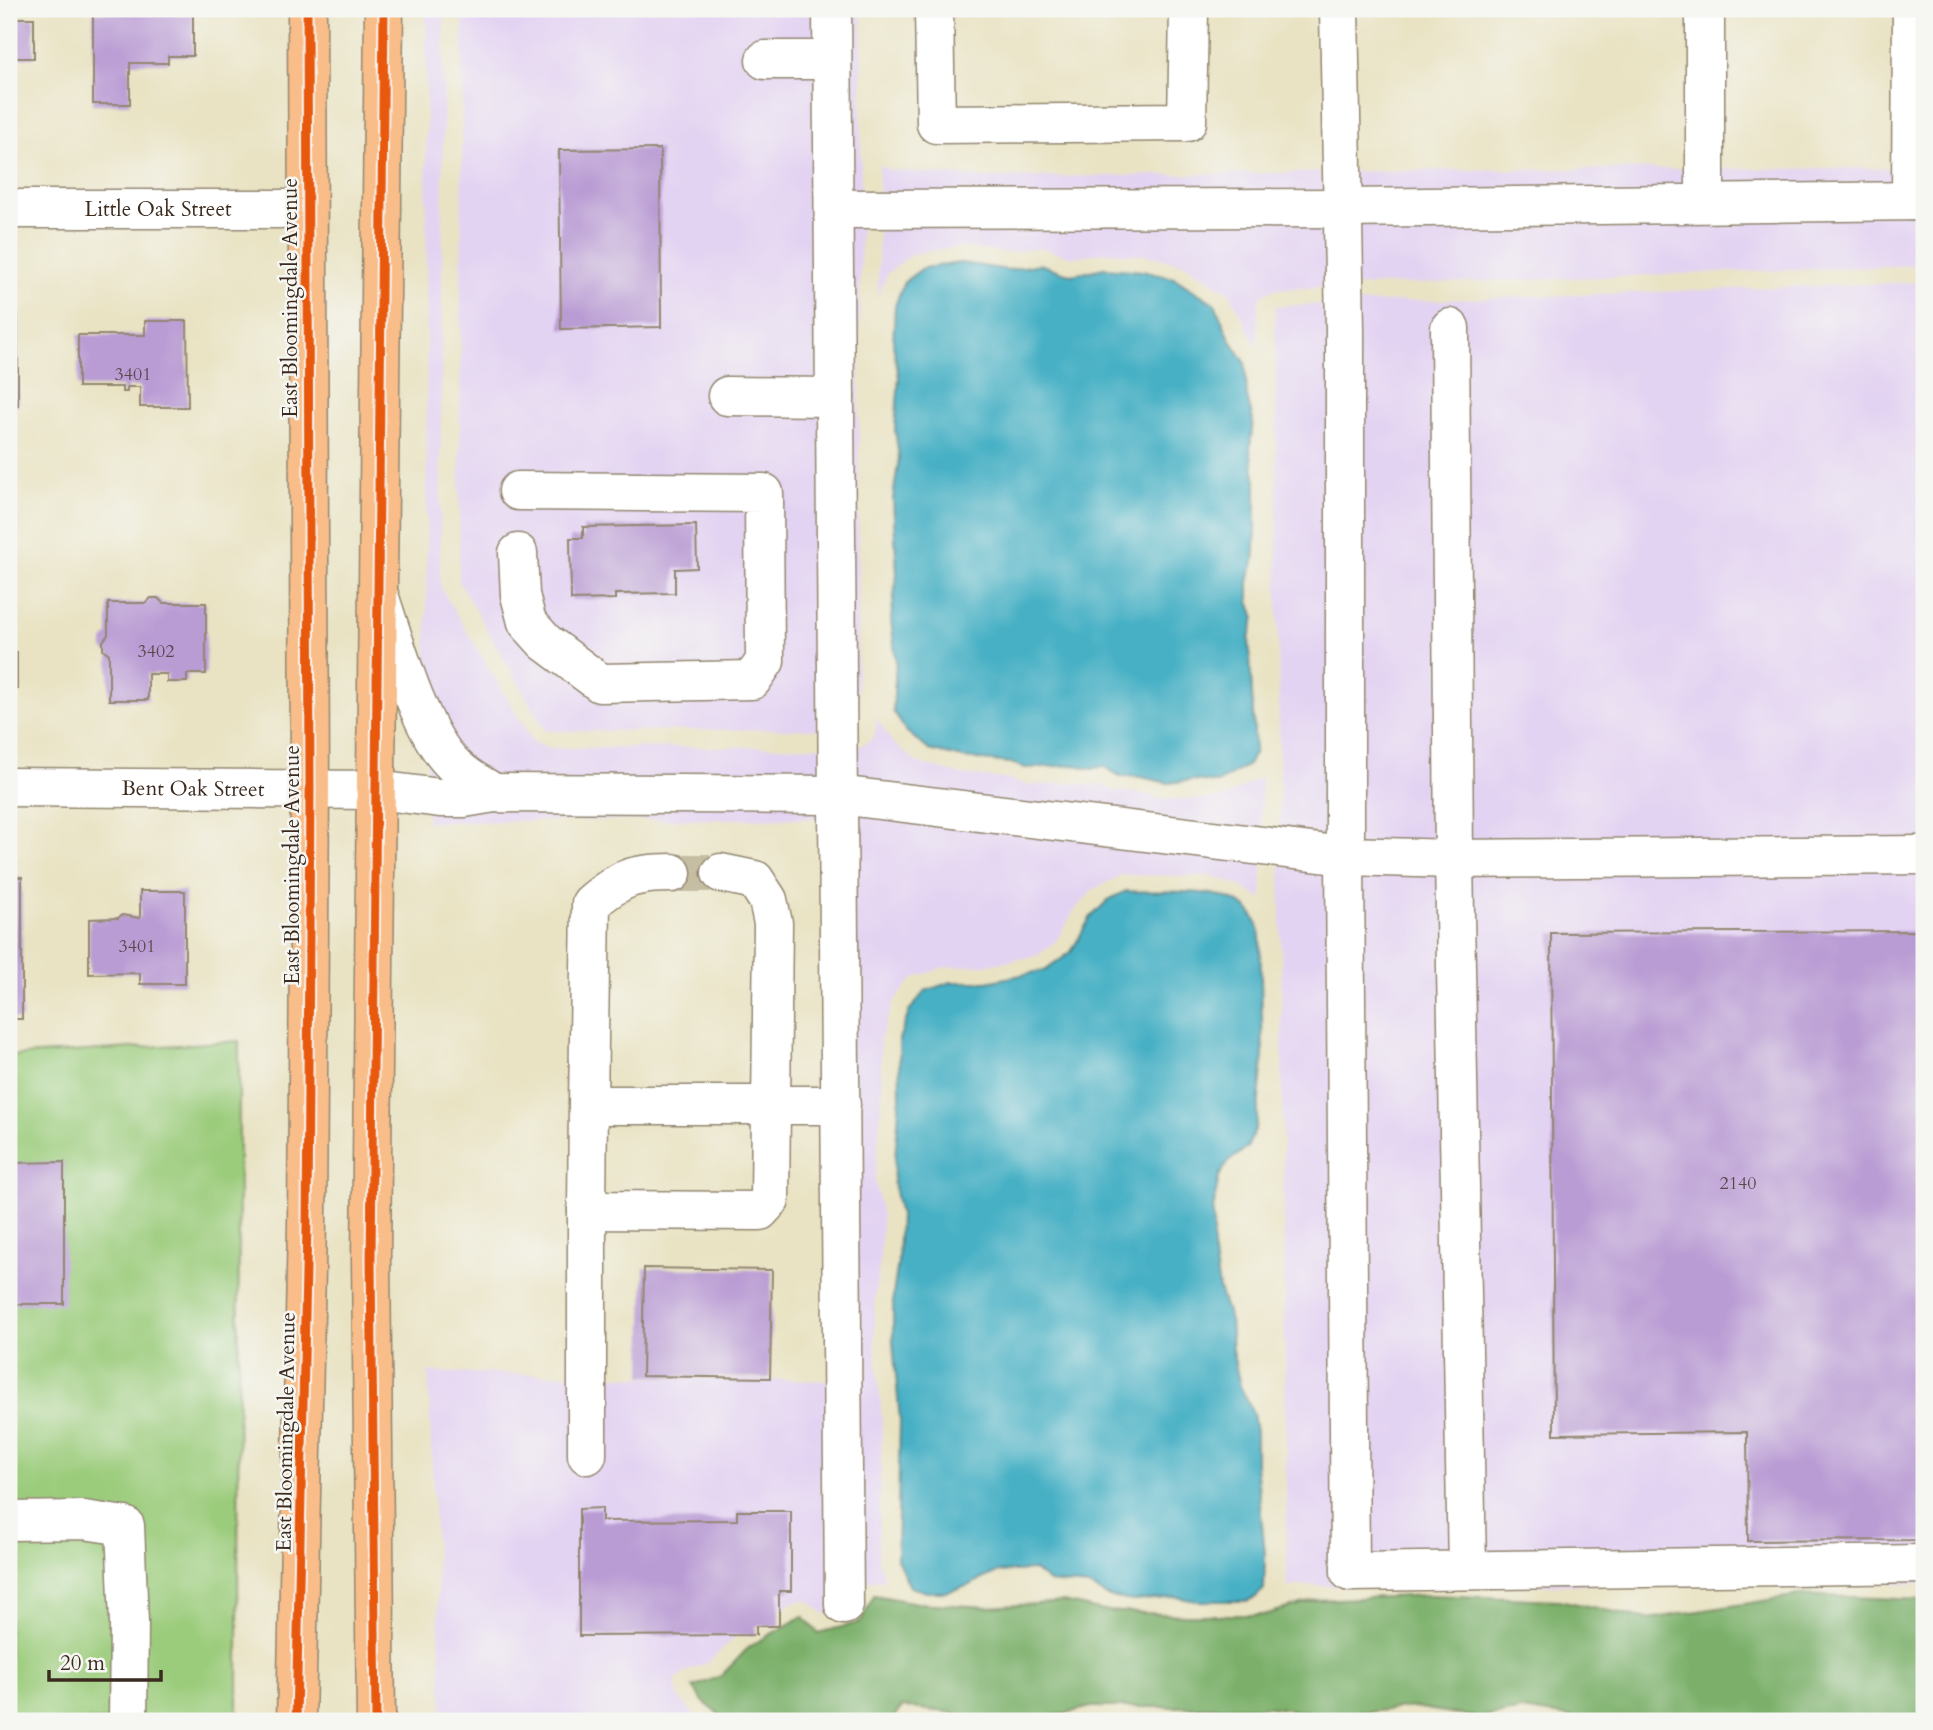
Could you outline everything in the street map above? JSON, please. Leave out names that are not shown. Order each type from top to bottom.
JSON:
[{"type":"main road","name":"East Bloomingdale Avenue","points":[[296,1721],[307,1225],[310,789],[307,9]]},
{"type":"main road","points":[[376,1721],[371,1246],[384,9]]},
{"type":"street","points":[[832,9],[844,1605]]},
{"type":"street","points":[[934,9],[936,124],[950,124],[1187,122],[1189,9]]},
{"type":"street","points":[[1339,9],[1345,328],[1345,856],[1350,1572],[1924,1564]]},
{"type":"street","points":[[1705,9],[1705,203]]},
{"type":"street","points":[[834,209],[1341,208],[1918,201],[1912,9]]},
{"type":"street","points":[[765,60],[832,60]]},
{"type":"street","name":"Little Oak Street","points":[[9,209],[307,209]]},
{"type":"street","points":[[1450,328],[1454,859],[1467,1570]]},
{"type":"street","points":[[727,397],[835,397]]},
{"type":"street","points":[[518,491],[764,493],[765,660],[752,680],[600,683],[545,642],[527,622],[520,595],[518,553]]},
{"type":"street","points":[[379,595],[403,667],[436,741],[450,762],[494,793]]},
{"type":"street","name":"Bent Oak Street","points":[[9,787],[377,790],[440,798],[464,798],[494,793],[838,795],[1345,856],[1454,859],[1924,855]]},
{"type":"street","points":[[587,1455],[591,903],[613,885],[640,873],[672,873]]},
{"type":"street","points":[[587,1210],[760,1211],[770,1200],[773,923],[768,900],[755,880],[720,873]]},
{"type":"street","points":[[588,1105],[841,1105]]},
{"type":"street","points":[[9,1521],[84,1520],[125,1526],[129,1622],[128,1721]]},
{"type":"shaded area","points":[[426,9],[444,9],[440,582],[442,590],[534,743],[547,748],[857,746],[872,739],[876,730],[876,717],[893,743],[916,762],[961,775],[1007,779],[1028,785],[1101,784],[1114,791],[1164,799],[1215,799],[1227,796],[1261,777],[1262,899],[1238,885],[1212,876],[1122,875],[1094,889],[1074,911],[1056,941],[1037,956],[985,965],[945,967],[914,978],[894,1001],[880,1039],[882,1097],[875,1181],[882,1216],[875,1295],[875,1342],[882,1421],[878,1559],[885,1580],[865,1581],[857,1589],[847,1608],[825,1614],[808,1600],[793,1602],[740,1632],[709,1662],[686,1672],[676,1680],[678,1696],[700,1721],[443,1721],[428,1372],[832,1381],[826,818],[427,822]]},
{"type":"shaded area","points":[[463,9],[862,9],[857,729],[546,731],[459,582]]},
{"type":"shaded area","points":[[879,164],[889,170],[987,178],[1450,170],[1924,168],[1924,265],[1275,289],[1264,293],[1258,301],[1257,348],[1230,293],[1185,264],[1145,255],[1106,252],[1073,257],[1041,248],[1007,253],[958,247],[921,252],[911,255],[888,273],[878,296]]},
{"type":"shaded area","points":[[1924,282],[1924,1583],[1287,1586],[1275,306]]},
{"type":"green space","points":[[239,1041],[238,1721],[9,1721],[9,1056]]},
{"type":"green space","points":[[874,1595],[917,1603],[988,1607],[1064,1602],[1104,1611],[1264,1615],[1315,1600],[1431,1595],[1559,1600],[1648,1619],[1800,1595],[1924,1600],[1924,1721],[1595,1721],[1522,1710],[1480,1718],[1414,1707],[1339,1715],[1268,1707],[1091,1707],[1033,1721],[984,1721],[947,1712],[902,1707],[890,1721],[727,1721],[703,1701],[693,1687],[721,1676],[750,1646],[803,1616],[818,1633],[861,1622]]},
{"type":"water","points":[[961,263],[1008,270],[1039,264],[1072,275],[1104,268],[1143,271],[1174,278],[1215,304],[1230,339],[1245,362],[1247,397],[1253,420],[1250,449],[1256,482],[1254,563],[1249,576],[1249,601],[1255,618],[1249,638],[1255,751],[1248,765],[1217,783],[1194,780],[1168,783],[1120,776],[1103,766],[1092,769],[1076,765],[1026,768],[1011,763],[963,758],[929,750],[906,731],[893,711],[896,661],[891,619],[897,574],[893,498],[899,458],[895,429],[899,377],[893,344],[895,306],[904,282],[923,268]]},
{"type":"water","points":[[1126,891],[1196,892],[1232,899],[1246,907],[1255,919],[1260,933],[1263,1060],[1256,1127],[1247,1148],[1230,1160],[1219,1176],[1213,1210],[1213,1249],[1219,1289],[1230,1321],[1232,1350],[1240,1386],[1253,1413],[1256,1433],[1256,1464],[1265,1554],[1264,1589],[1247,1601],[1196,1601],[1176,1597],[1134,1601],[1109,1597],[1089,1586],[1049,1582],[1034,1570],[997,1572],[946,1592],[927,1592],[910,1587],[897,1559],[900,1421],[893,1342],[893,1295],[898,1262],[900,1215],[893,1182],[900,1098],[899,1039],[910,1010],[925,991],[951,982],[987,982],[1046,970],[1071,952],[1090,918],[1108,900]]},
{"type":"building","points":[[118,9],[193,12],[193,56],[168,56],[168,63],[130,63],[130,104],[93,104],[93,12],[118,12]]},
{"type":"building","points":[[9,18],[34,18],[34,58],[9,58]]},
{"type":"building","points":[[660,149],[661,327],[561,329],[559,150]]},
{"type":"building","points":[[9,314],[18,314],[18,406],[9,407]]},
{"type":"building","points":[[145,321],[187,321],[188,407],[140,407],[140,387],[127,387],[127,392],[122,392],[122,387],[78,387],[78,335],[145,335]]},
{"type":"building","points":[[696,525],[697,568],[675,569],[675,593],[615,594],[615,599],[571,600],[570,538],[583,538],[583,527]]},
{"type":"building","points":[[151,598],[158,598],[163,603],[206,603],[206,674],[187,674],[187,682],[167,682],[167,674],[148,674],[148,700],[109,700],[109,654],[103,649],[103,641],[108,635],[108,603],[146,603]]},
{"type":"building","points":[[9,652],[17,652],[17,689],[9,689]]},
{"type":"building","points":[[9,877],[22,877],[22,1019],[9,1019]]},
{"type":"building","points":[[140,891],[185,891],[185,984],[140,984],[140,973],[89,974],[89,919],[118,918],[122,915],[140,918]]},
{"type":"building","points":[[1924,931],[1924,1540],[1748,1541],[1747,1432],[1554,1434],[1551,933]]},
{"type":"building","points":[[64,1162],[64,1304],[9,1304],[9,1163]]},
{"type":"building","points":[[644,1268],[772,1270],[770,1378],[642,1376]]},
{"type":"building","points":[[602,1508],[602,1521],[737,1520],[737,1511],[791,1511],[791,1591],[779,1591],[779,1626],[756,1626],[756,1635],[579,1636],[579,1509]]},
{"type":"tunnel","points":[[672,873],[721,873]]},
{"type":"cycle path","points":[[296,1721],[307,1225],[310,789],[307,9]]},
{"type":"cycle path","points":[[376,1721],[371,1260],[384,9]]}]
